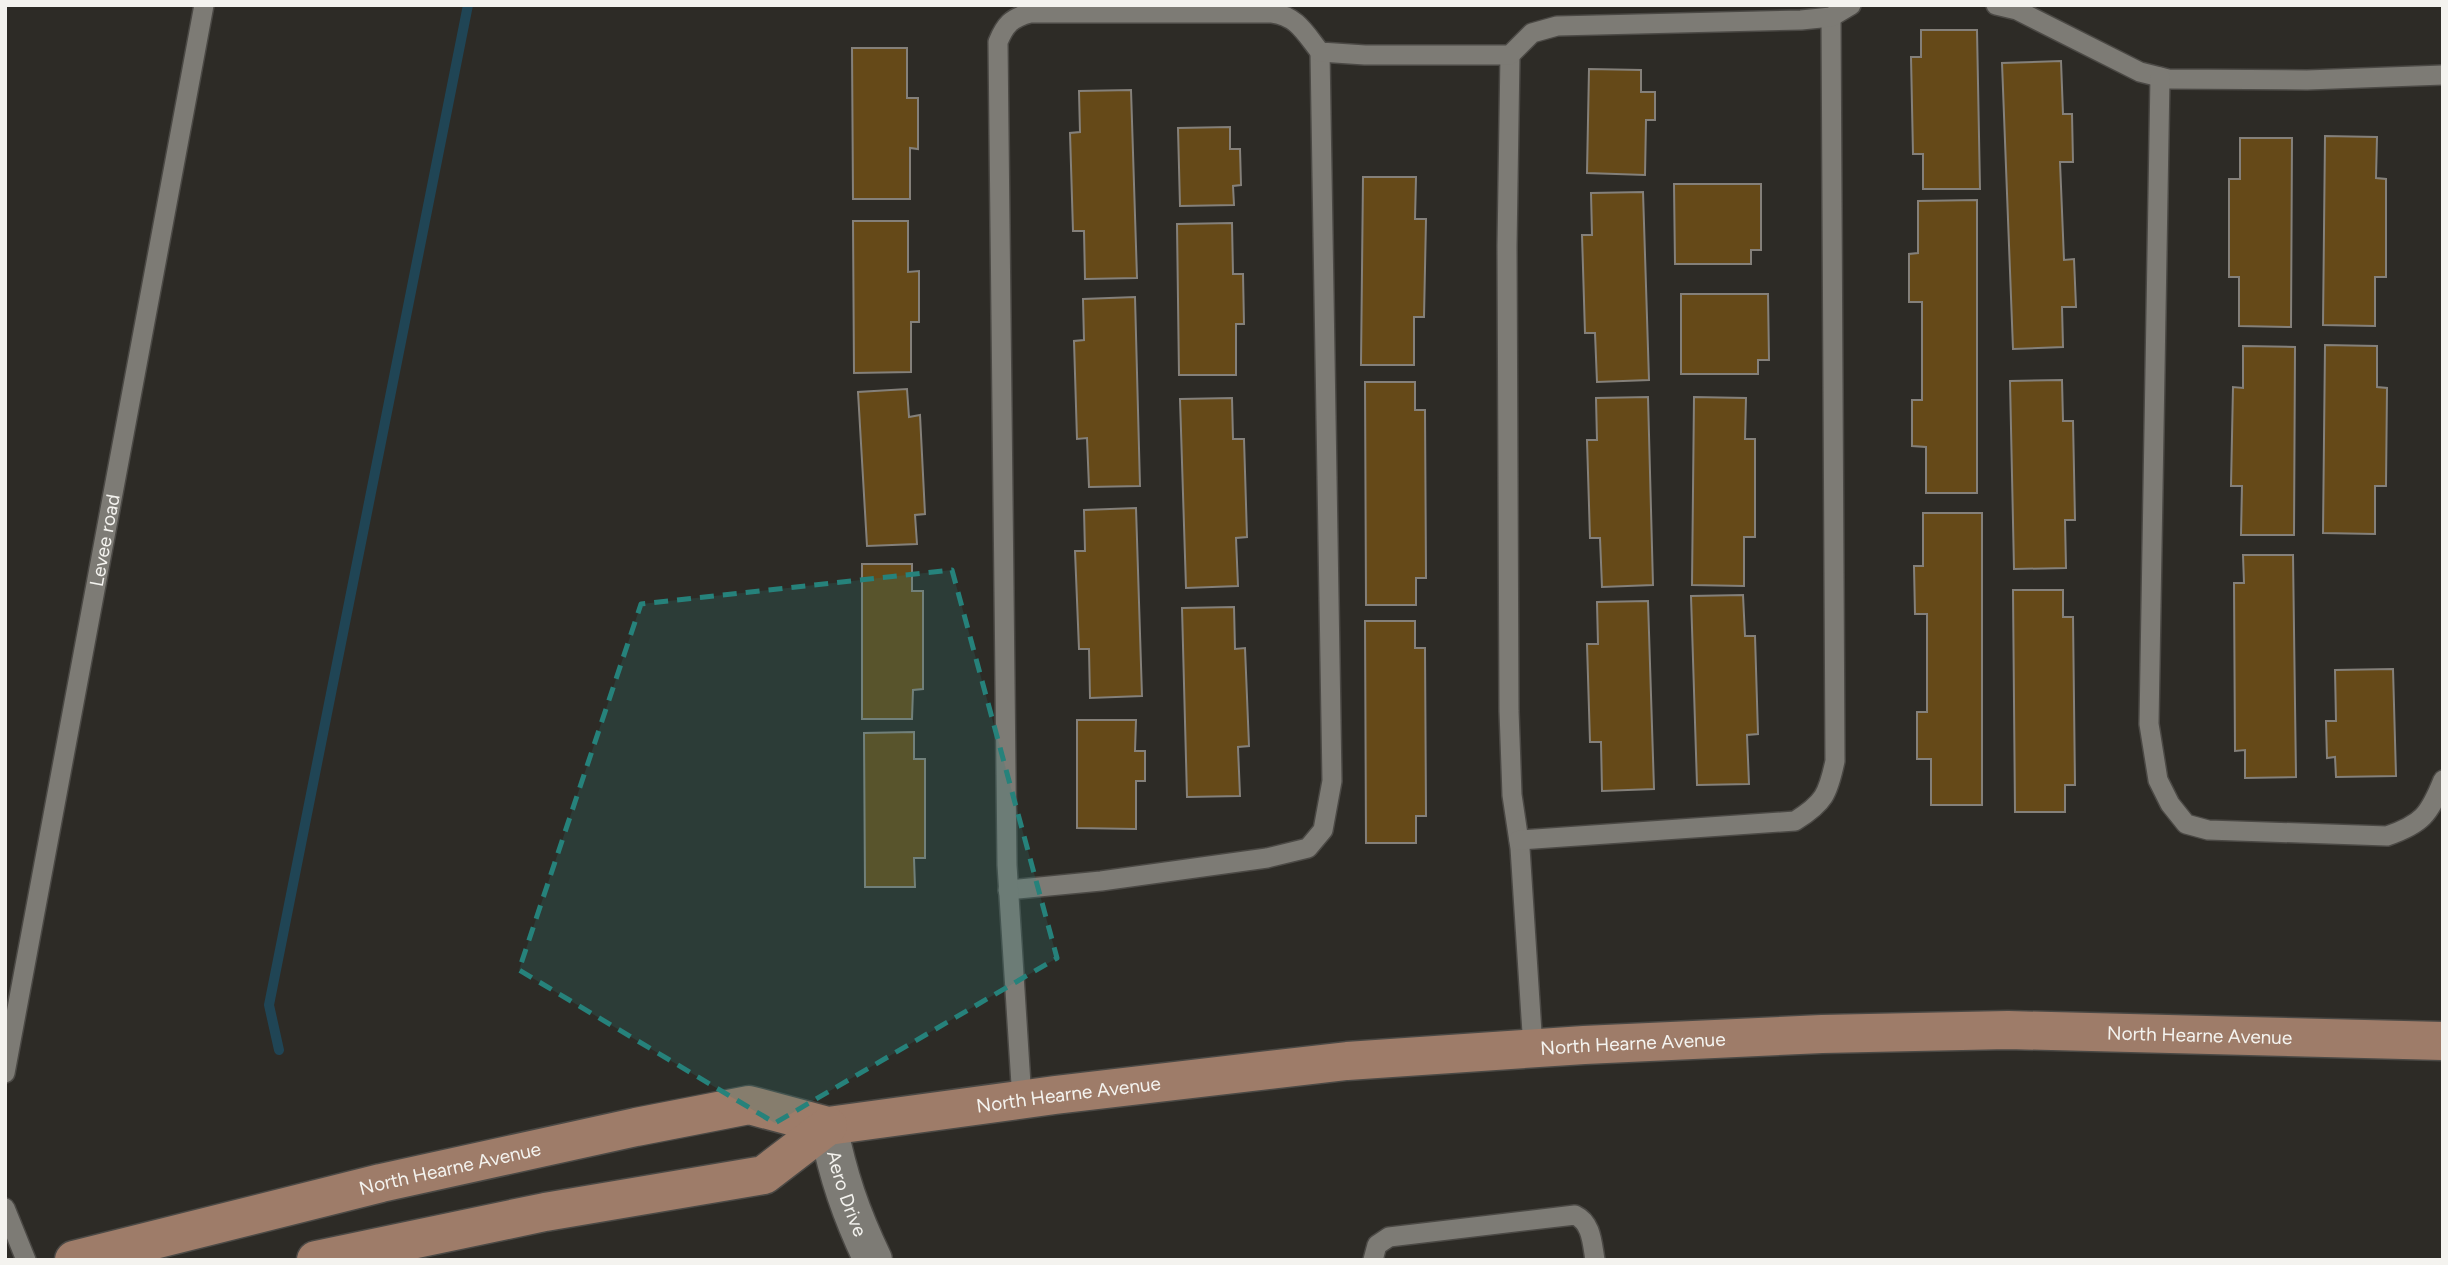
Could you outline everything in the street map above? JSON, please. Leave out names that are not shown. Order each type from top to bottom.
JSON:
[{"type":"main road","name":"North Hearne Avenue","points":[[74,1260],[380,1183],[749,1105],[828,1126],[1347,1061],[1533,1048],[1822,1034],[2008,1030],[2443,1041]]},
{"type":"main road","name":"North Hearne Avenue","points":[[316,1260],[545,1212],[764,1175],[828,1126]]},
{"type":"street","name":"Aero Drive","points":[[828,1126],[837,1170],[852,1215],[873,1260]]},
{"type":"lane","name":"Levee road","points":[[5,1073],[204,5]]},
{"type":"lane","points":[[1533,1048],[1519,840],[1512,795],[1509,711],[1507,246],[1510,55],[1532,33],[1557,26],[1801,20],[1831,17],[1851,5]]},
{"type":"lane","points":[[1996,5],[2017,10],[2140,72],[2168,79],[2307,80],[2443,75]]},
{"type":"lane","points":[[1009,890],[1101,881],[1267,858],[1308,848],[1323,830],[1332,781],[1320,52],[1297,23],[1287,15],[1030,13],[1016,16],[1005,25],[998,42],[1009,890],[1022,1100]]},
{"type":"lane","points":[[1519,840],[1795,821],[1815,808],[1830,787],[1835,761],[1831,17]]},
{"type":"lane","points":[[1320,52],[1365,55],[1510,55]]},
{"type":"lane","points":[[2160,77],[2149,724],[2158,780],[2170,804],[2186,824],[2208,830],[2387,836],[2413,827],[2430,810],[2443,780]]},
{"type":"lane","points":[[5,1209],[26,1260]]},
{"type":"lane","points":[[1373,1260],[1377,1245],[1389,1237],[1575,1215],[1584,1219],[1589,1229],[1595,1260]]},
{"type":"highlighted area","points":[[952,570],[1057,958],[775,1123],[519,970],[641,604]]},
{"type":"building","points":[[1921,30],[1977,30],[1980,189],[1923,189],[1923,154],[1913,154],[1911,57],[1921,57]]},
{"type":"building","points":[[852,48],[907,48],[907,98],[918,98],[918,149],[910,148],[910,199],[853,199]]},
{"type":"building","points":[[2061,61],[2063,114],[2072,114],[2073,162],[2060,162],[2064,260],[2074,259],[2076,307],[2062,307],[2063,347],[2013,349],[2002,63]]},
{"type":"building","points":[[1589,69],[1641,70],[1641,92],[1655,92],[1655,120],[1646,120],[1645,175],[1587,173]]},
{"type":"building","points":[[1131,90],[1137,278],[1085,279],[1084,231],[1073,231],[1070,133],[1080,132],[1079,91]]},
{"type":"building","points":[[1230,127],[1230,149],[1240,149],[1241,185],[1233,186],[1234,205],[1180,206],[1178,128]]},
{"type":"building","points":[[2325,136],[2377,137],[2376,178],[2386,179],[2386,277],[2375,277],[2375,326],[2323,325]]},
{"type":"building","points":[[2240,138],[2292,138],[2291,327],[2239,326],[2239,277],[2229,277],[2229,179],[2240,179]]},
{"type":"building","points":[[1363,177],[1416,177],[1415,219],[1426,219],[1424,317],[1414,317],[1414,365],[1361,365]]},
{"type":"building","points":[[1674,184],[1761,184],[1761,250],[1751,250],[1751,264],[1675,264]]},
{"type":"building","points":[[1643,192],[1649,380],[1597,382],[1595,333],[1585,333],[1582,235],[1592,235],[1591,193]]},
{"type":"building","points":[[1977,200],[1977,493],[1926,493],[1926,447],[1912,446],[1912,400],[1922,400],[1922,302],[1909,302],[1909,254],[1918,253],[1918,201]]},
{"type":"building","points":[[853,221],[908,221],[908,272],[919,271],[919,322],[911,322],[911,372],[854,373]]},
{"type":"building","points":[[1232,223],[1233,274],[1243,274],[1244,324],[1236,324],[1236,375],[1179,375],[1177,224]]},
{"type":"building","points":[[1681,294],[1768,294],[1769,360],[1758,360],[1758,374],[1681,374]]},
{"type":"building","points":[[1135,297],[1140,486],[1089,487],[1087,438],[1077,439],[1074,341],[1084,340],[1083,299]]},
{"type":"building","points":[[2325,345],[2377,346],[2377,387],[2387,388],[2386,486],[2375,486],[2375,534],[2323,533]]},
{"type":"building","points":[[2243,346],[2295,347],[2294,535],[2241,535],[2242,486],[2231,486],[2233,387],[2243,388]]},
{"type":"building","points":[[2062,380],[2063,421],[2073,421],[2075,520],[2065,520],[2066,568],[2014,569],[2010,381]]},
{"type":"building","points":[[1365,382],[1415,382],[1415,410],[1425,410],[1426,578],[1416,578],[1416,605],[1366,605]]},
{"type":"building","points":[[907,389],[909,417],[920,415],[925,514],[915,515],[917,544],[867,546],[858,392]]},
{"type":"building","points":[[1648,397],[1653,585],[1602,587],[1600,538],[1590,538],[1587,440],[1597,440],[1596,398]]},
{"type":"building","points":[[1694,397],[1746,398],[1745,439],[1755,439],[1755,537],[1744,537],[1744,586],[1692,585]]},
{"type":"building","points":[[1232,398],[1233,439],[1244,439],[1247,537],[1236,538],[1238,586],[1186,588],[1180,399]]},
{"type":"building","points":[[1136,508],[1142,696],[1090,698],[1089,649],[1079,649],[1075,551],[1085,551],[1084,510]]},
{"type":"building","points":[[1923,513],[1982,513],[1982,805],[1931,805],[1931,759],[1917,759],[1917,712],[1927,712],[1927,614],[1915,614],[1914,566],[1923,566]]},
{"type":"building","points":[[2243,555],[2293,555],[2296,777],[2245,778],[2245,750],[2235,751],[2234,583],[2244,583]]},
{"type":"building","points":[[862,564],[912,564],[912,591],[923,591],[923,689],[913,690],[912,719],[862,719]]},
{"type":"building","points":[[2013,590],[2063,590],[2063,617],[2073,617],[2075,785],[2065,785],[2065,812],[2015,812]]},
{"type":"building","points":[[1743,595],[1745,636],[1755,636],[1758,734],[1747,735],[1749,784],[1697,785],[1691,596]]},
{"type":"building","points":[[1648,601],[1654,789],[1602,791],[1601,742],[1590,742],[1587,644],[1598,644],[1597,602]]},
{"type":"building","points":[[1234,607],[1235,649],[1245,648],[1249,746],[1238,747],[1240,796],[1187,797],[1182,608]]},
{"type":"building","points":[[1365,621],[1415,621],[1415,648],[1425,648],[1426,816],[1416,816],[1416,843],[1366,843]]},
{"type":"building","points":[[2393,669],[2396,776],[2336,777],[2335,757],[2327,758],[2326,721],[2336,721],[2335,670]]},
{"type":"building","points":[[1077,720],[1136,720],[1135,751],[1145,751],[1145,781],[1136,781],[1136,829],[1077,828]]},
{"type":"building","points":[[914,732],[914,759],[925,759],[925,858],[914,858],[915,887],[865,887],[864,733]]},
{"type":"waterway","points":[[279,1050],[269,1005],[468,5]]}]
